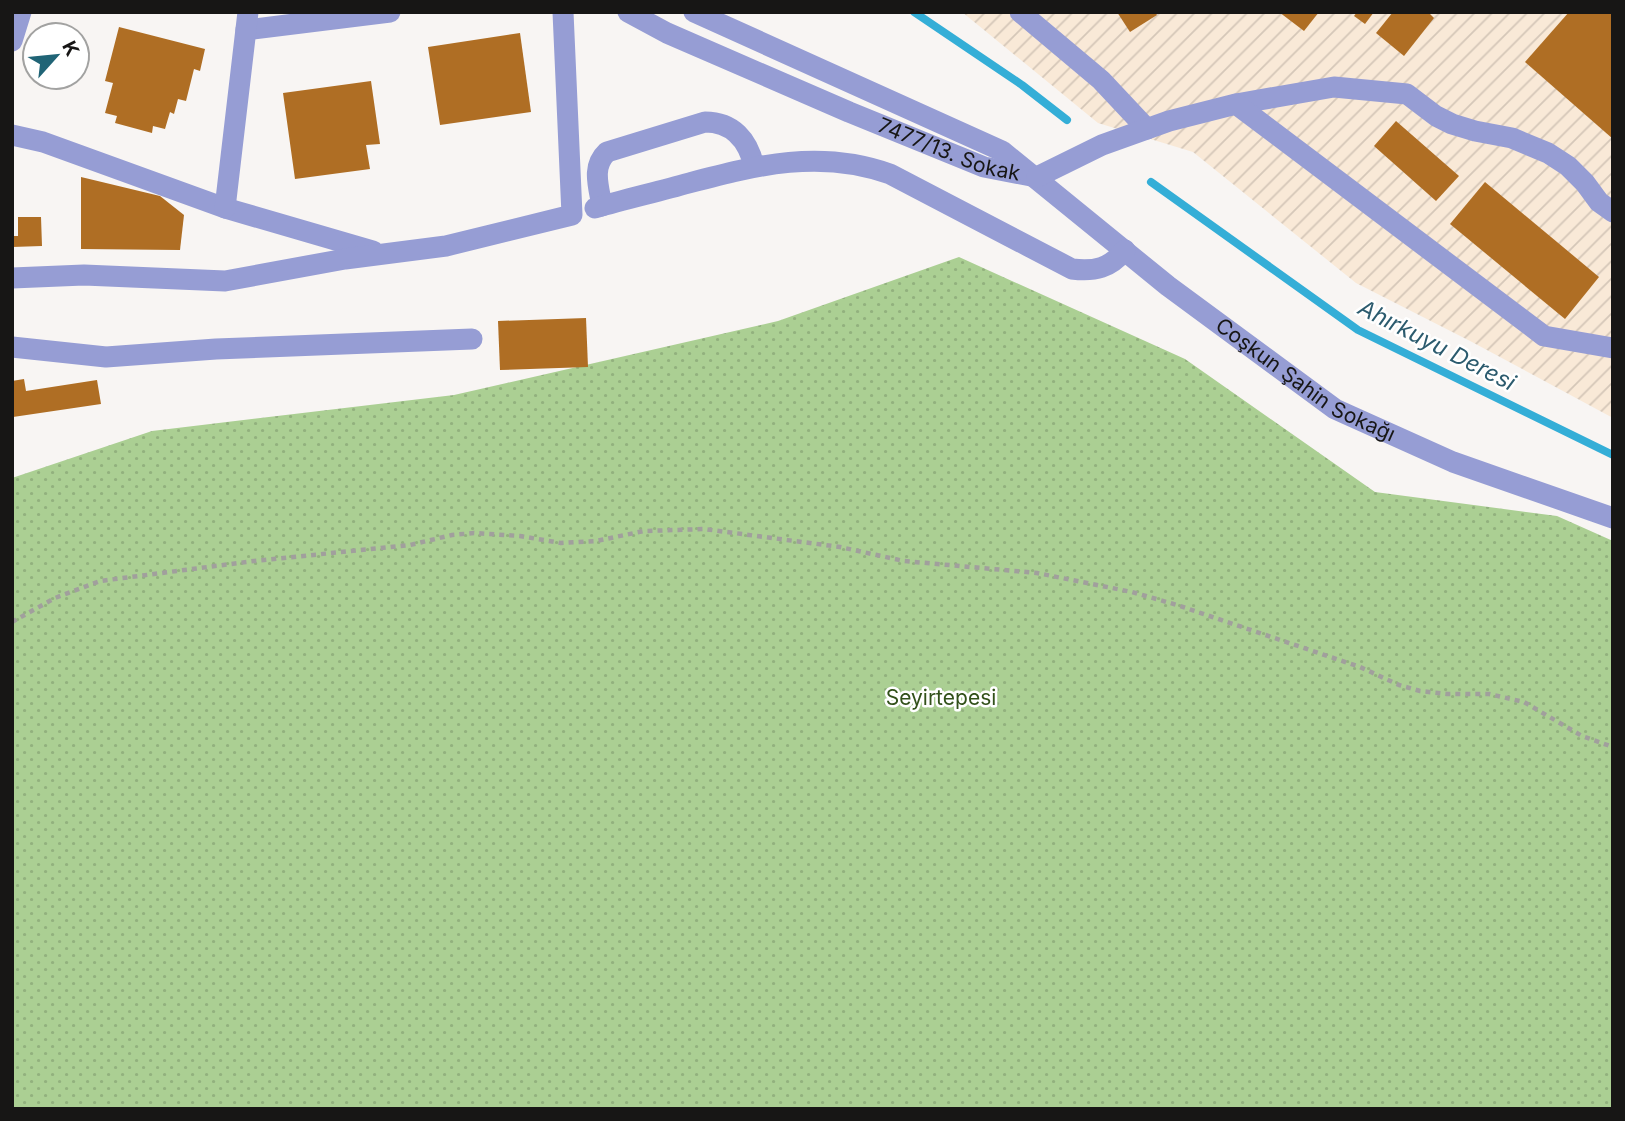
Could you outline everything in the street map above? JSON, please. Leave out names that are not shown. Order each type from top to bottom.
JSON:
[{"type":"street","points":[[12,41],[21,12]]},
{"type":"street","points":[[225,208],[247,21],[390,12]]},
{"type":"street","points":[[12,278],[84,275],[225,281],[345,259],[446,246],[572,215],[563,12]]},
{"type":"street","name":"7477/13. Sokak","points":[[628,12],[667,33],[984,167],[1037,177]]},
{"type":"street","name":"7477/13. Sokak","points":[[694,12],[1002,151],[1037,177]]},
{"type":"street","points":[[1020,12],[1101,80],[1147,129]]},
{"type":"street","points":[[1037,177],[1102,145],[1169,121],[1236,104],[1334,87],[1407,94],[1436,116],[1452,124],[1512,138],[1548,153],[1568,166],[1599,202],[1613,212]]},
{"type":"street","points":[[1236,104],[1544,336],[1613,348]]},
{"type":"street","points":[[754,166],[747,146],[734,130],[715,122],[705,122],[607,152],[598,162],[596,170],[598,207],[754,166],[825,160],[873,168],[906,182],[1072,269],[1084,271],[1106,268],[1125,250]]},
{"type":"street","points":[[12,135],[43,142],[225,208],[384,254]]},
{"type":"street","name":"Coşkun Şahin Sokağı","points":[[1037,177],[1168,286],[1335,409],[1453,462],[1613,518]]},
{"type":"street","points":[[12,347],[106,358],[216,349],[472,339]]},
{"type":"path","points":[[12,622],[55,598],[100,581],[254,561],[410,545],[474,533],[520,536],[561,543],[596,541],[643,531],[704,529],[840,547],[904,561],[1037,573],[1132,592],[1360,667],[1399,685],[1447,694],[1489,694],[1524,702],[1583,736],[1613,747]]},
{"type":"shaded area","points":[[962,12],[1613,12],[1613,418],[1356,283],[1193,152],[1098,123]]},
{"type":"green space","name":"Seyirtepesi","points":[[959,257],[1185,359],[1375,492],[1557,516],[1613,541],[1613,1109],[12,1109],[12,478],[152,431],[454,395],[778,321]]},
{"type":"building","points":[[1117,12],[1155,12],[1157,15],[1130,32]]},
{"type":"building","points":[[1279,12],[1319,12],[1304,31]]},
{"type":"building","points":[[1357,12],[1374,12],[1365,24],[1354,16]]},
{"type":"building","points":[[1393,12],[1428,12],[1434,18],[1404,56],[1376,33]]},
{"type":"building","points":[[1569,12],[1613,13],[1613,139],[1525,62]]},
{"type":"building","points":[[119,27],[205,49],[200,71],[194,69],[186,101],[178,99],[174,114],[170,112],[165,129],[153,126],[152,133],[115,123],[117,116],[105,113],[113,83],[105,81]]},
{"type":"building","points":[[520,33],[531,112],[440,125],[428,47]]},
{"type":"building","points":[[371,81],[380,144],[366,145],[370,169],[295,179],[283,93]]},
{"type":"building","points":[[1396,121],[1459,176],[1436,201],[1374,146]]},
{"type":"building","points":[[81,177],[160,196],[184,215],[180,250],[81,249]]},
{"type":"building","points":[[1485,182],[1599,277],[1565,319],[1450,224]]},
{"type":"building","points":[[18,217],[41,217],[42,246],[12,247],[12,236],[18,236]]},
{"type":"building","points":[[586,318],[588,367],[500,370],[498,321]]},
{"type":"building","points":[[24,379],[26,391],[97,380],[101,404],[13,417],[12,381]]},
{"type":"waterway","name":"Ahırkuyu Deresi","points":[[914,12],[1022,85],[1067,120]]},
{"type":"waterway","name":"Ahırkuyu Deresi","points":[[1151,182],[1358,330],[1613,455]]}]
